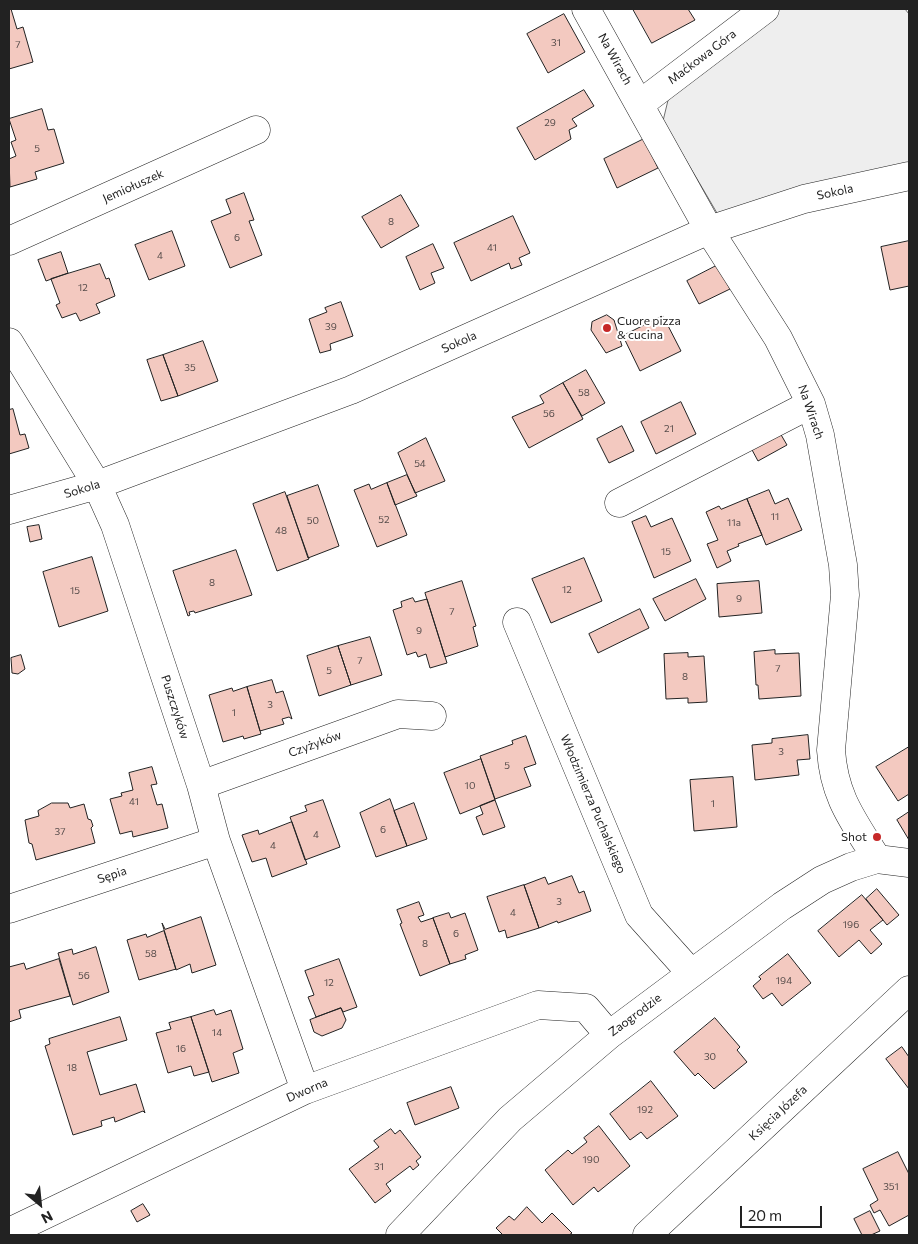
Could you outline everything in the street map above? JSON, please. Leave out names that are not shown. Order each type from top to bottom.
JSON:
[{"type":"street","name":"Na Wirach","points":[[586,9],[709,230],[778,338],[811,404],[820,435],[843,565],[845,595],[832,750],[833,775],[839,796],[877,859]]},
{"type":"street","name":"Maćkowa Góra","points":[[640,104],[765,9]]},
{"type":"street","name":"Jemiołuszek","points":[[9,242],[256,130]]},
{"type":"street","name":"Sokola","points":[[9,510],[97,485],[351,390],[709,230],[804,199],[909,176]]},
{"type":"street","name":"Puszczyków","points":[[9,342],[97,485],[115,525],[200,785],[216,841],[305,1090]]},
{"type":"street","points":[[619,503],[811,404]]},
{"type":"street","name":"Włodzimierza Puchalskiego","points":[[517,622],[639,915],[691,973]]},
{"type":"street","name":"Czyżyków","points":[[200,785],[398,714],[432,716]]},
{"type":"street","name":"Sępia","points":[[9,910],[216,841]]},
{"type":"street","name":"Zaogrodzie","points":[[400,1235],[510,1119],[609,1035],[782,906],[822,880],[851,867],[877,859],[893,859],[909,863]]},
{"type":"street","name":"Księcia Józefa","points":[[647,1235],[909,990]]},
{"type":"street","name":"Dworna","points":[[9,1232],[305,1090],[538,1005],[586,1008],[609,1035]]},
{"type":"shaded area","points":[[780,9],[905,9],[909,14],[909,167],[717,213],[663,121],[670,92]]},
{"type":"building","points":[[9,9],[11,9],[17,29],[23,27],[33,62],[9,69]]},
{"type":"building","points":[[633,9],[688,9],[695,20],[652,43]]},
{"type":"building","points":[[564,14],[585,52],[548,73],[527,34]]},
{"type":"building","points":[[584,90],[594,106],[572,119],[577,126],[569,130],[571,139],[535,160],[517,128]]},
{"type":"building","points":[[42,109],[48,130],[54,129],[64,163],[35,172],[37,179],[10,187],[9,159],[16,156],[11,142],[16,140],[9,119]]},
{"type":"building","points":[[644,139],[658,168],[617,188],[604,159]]},
{"type":"building","points":[[244,193],[254,220],[249,221],[262,255],[230,268],[211,221],[231,213],[226,200]]},
{"type":"building","points":[[401,195],[419,226],[381,248],[362,217]]},
{"type":"building","points":[[513,216],[530,253],[519,258],[522,265],[511,269],[509,263],[471,281],[454,243]]},
{"type":"building","points":[[172,231],[185,266],[149,280],[135,245]]},
{"type":"building","points":[[909,241],[909,286],[890,290],[881,247]]},
{"type":"building","points":[[433,244],[444,268],[431,273],[435,283],[420,290],[406,257]]},
{"type":"building","points":[[61,252],[68,273],[46,281],[38,260]]},
{"type":"building","points":[[100,264],[106,279],[109,278],[115,296],[96,304],[100,313],[80,321],[76,313],[62,318],[56,305],[60,303],[51,279]]},
{"type":"building","points":[[718,265],[730,289],[699,304],[687,281]]},
{"type":"building","points":[[341,302],[353,336],[330,344],[331,350],[320,353],[309,319],[327,312],[325,308]]},
{"type":"building","points":[[607,315],[614,320],[622,346],[606,353],[591,330],[592,322]]},
{"type":"building","points":[[663,316],[681,351],[640,371],[623,336]]},
{"type":"building","points":[[203,341],[218,381],[178,396],[163,355]]},
{"type":"building","points":[[163,355],[178,396],[161,401],[147,360]]},
{"type":"building","points":[[586,370],[605,403],[582,416],[563,383]]},
{"type":"building","points":[[563,383],[583,419],[529,448],[512,417],[544,403],[540,396]]},
{"type":"building","points":[[681,402],[696,434],[656,454],[641,422]]},
{"type":"building","points":[[13,409],[20,435],[25,434],[29,448],[9,454],[9,410]]},
{"type":"building","points":[[622,426],[634,451],[609,463],[597,439]]},
{"type":"building","points":[[780,433],[787,445],[758,461],[751,448]]},
{"type":"building","points":[[426,438],[445,481],[415,493],[398,453]]},
{"type":"building","points":[[407,475],[417,496],[395,505],[387,483]]},
{"type":"building","points":[[387,483],[407,535],[377,547],[354,490],[369,484],[371,489]]},
{"type":"building","points":[[318,485],[339,546],[308,558],[287,496]]},
{"type":"building","points":[[769,490],[775,504],[788,498],[802,530],[766,545],[747,499]]},
{"type":"building","points":[[285,492],[309,559],[277,571],[253,504]]},
{"type":"building","points":[[747,499],[762,535],[738,544],[739,546],[727,551],[731,561],[717,568],[707,544],[718,540],[706,512],[719,506],[721,509]]},
{"type":"building","points":[[646,516],[651,527],[672,518],[691,561],[654,578],[632,522]]},
{"type":"building","points":[[39,525],[42,539],[30,542],[27,527]]},
{"type":"building","points":[[236,550],[252,595],[195,613],[194,611],[189,612],[190,615],[188,616],[173,571]]},
{"type":"building","points":[[92,557],[108,611],[59,627],[43,572]]},
{"type":"building","points":[[584,558],[602,601],[551,623],[532,579]]},
{"type":"building","points":[[696,579],[706,599],[665,621],[653,599]]},
{"type":"building","points":[[462,581],[476,626],[473,627],[478,646],[445,657],[425,593]]},
{"type":"building","points":[[759,581],[762,613],[719,617],[717,584]]},
{"type":"building","points":[[413,598],[415,602],[427,599],[447,663],[430,668],[426,654],[418,657],[416,652],[407,655],[393,610],[402,607],[401,602]]},
{"type":"building","points":[[640,609],[649,628],[598,653],[589,634]]},
{"type":"building","points":[[370,637],[382,675],[351,685],[338,646]]},
{"type":"building","points":[[338,646],[351,685],[319,696],[307,656]]},
{"type":"building","points":[[775,650],[775,654],[799,653],[801,696],[759,699],[758,685],[756,685],[754,652]]},
{"type":"building","points":[[688,653],[688,657],[704,656],[707,702],[688,703],[688,698],[666,699],[664,654]]},
{"type":"building","points":[[21,655],[25,669],[18,674],[12,673],[11,658]]},
{"type":"building","points":[[272,680],[276,693],[283,691],[292,719],[289,717],[282,719],[284,724],[260,731],[247,687]]},
{"type":"building","points":[[247,687],[261,734],[244,739],[243,736],[223,742],[209,695],[232,688],[233,691]]},
{"type":"building","points":[[808,735],[810,759],[797,760],[799,775],[755,780],[752,745],[772,743],[772,739]]},
{"type":"building","points":[[526,736],[536,764],[524,768],[531,786],[495,799],[480,756],[513,744],[512,741]]},
{"type":"building","points":[[909,747],[909,794],[898,801],[876,767]]},
{"type":"building","points":[[481,759],[495,800],[460,814],[444,773]]},
{"type":"building","points":[[152,767],[157,784],[151,785],[157,805],[162,804],[168,828],[133,837],[132,831],[120,834],[110,799],[122,796],[121,793],[133,790],[129,773]]},
{"type":"building","points":[[733,777],[737,827],[694,831],[690,780]]},
{"type":"building","points":[[390,799],[407,846],[376,857],[360,813]]},
{"type":"building","points":[[323,800],[340,847],[305,860],[290,817],[307,811],[305,806]]},
{"type":"building","points":[[495,800],[505,827],[483,835],[476,817],[483,814],[480,806]]},
{"type":"building","points":[[52,803],[68,803],[70,808],[84,804],[88,819],[91,820],[93,826],[91,828],[95,843],[36,860],[32,844],[29,843],[25,820],[39,816],[38,811]]},
{"type":"building","points":[[414,803],[427,839],[407,846],[394,811]]},
{"type":"building","points":[[909,812],[909,840],[897,820]]},
{"type":"building","points":[[292,822],[307,864],[272,877],[266,858],[252,862],[242,835],[258,830],[259,834]]},
{"type":"building","points":[[572,876],[579,893],[584,891],[591,911],[539,928],[524,885],[545,877],[548,884]]},
{"type":"building","points":[[524,885],[539,928],[507,938],[505,930],[499,932],[487,897]]},
{"type":"building","points":[[877,889],[899,915],[887,925],[866,899]]},
{"type":"building","points":[[862,895],[883,920],[870,930],[882,944],[871,954],[859,940],[839,957],[818,931]]},
{"type":"building","points":[[419,902],[424,915],[418,917],[421,922],[433,918],[450,964],[420,976],[400,924],[402,923],[397,910]]},
{"type":"building","points":[[449,913],[451,918],[465,913],[478,950],[465,955],[466,959],[450,964],[433,918]]},
{"type":"building","points":[[201,917],[216,965],[192,973],[190,964],[176,970],[162,923],[165,929]]},
{"type":"building","points":[[164,931],[176,969],[139,980],[127,940],[146,934],[147,937]]},
{"type":"building","points":[[96,947],[109,992],[73,1005],[58,953],[72,949],[73,954]]},
{"type":"building","points":[[788,954],[811,983],[782,1006],[772,993],[763,999],[753,986],[761,979],[759,977]]},
{"type":"building","points":[[59,959],[70,996],[19,1010],[21,1018],[9,1022],[9,967],[24,963],[26,969]]},
{"type":"building","points":[[339,959],[357,1007],[343,1012],[341,1008],[316,1017],[308,997],[314,995],[305,971]]},
{"type":"building","points":[[341,1008],[346,1020],[342,1028],[322,1036],[314,1032],[310,1020]]},
{"type":"building","points":[[214,1010],[216,1015],[231,1010],[243,1049],[233,1053],[239,1073],[212,1082],[191,1017]]},
{"type":"building","points":[[120,1017],[127,1040],[87,1052],[100,1095],[136,1084],[145,1113],[143,1111],[115,1122],[114,1117],[101,1121],[102,1126],[73,1135],[45,1046],[50,1044],[49,1039]]},
{"type":"building","points":[[191,1017],[209,1072],[194,1076],[191,1066],[168,1073],[156,1033],[171,1029],[169,1023]]},
{"type":"building","points":[[715,1018],[740,1047],[737,1050],[747,1062],[714,1089],[698,1073],[695,1076],[674,1052]]},
{"type":"building","points":[[902,1047],[909,1057],[909,1089],[886,1059]]},
{"type":"building","points":[[651,1081],[678,1116],[647,1139],[641,1132],[630,1140],[610,1114]]},
{"type":"building","points":[[451,1087],[459,1108],[415,1125],[407,1103]]},
{"type":"building","points":[[599,1126],[630,1166],[598,1192],[594,1187],[573,1205],[545,1170],[568,1150],[572,1154],[587,1142],[584,1138]]},
{"type":"building","points":[[391,1129],[395,1134],[400,1130],[421,1157],[416,1161],[419,1165],[413,1170],[410,1166],[386,1184],[391,1191],[375,1203],[349,1169],[379,1147],[374,1141]]},
{"type":"building","points":[[898,1152],[909,1174],[909,1215],[889,1226],[880,1210],[874,1213],[870,1205],[878,1200],[863,1169]]},
{"type":"building","points":[[143,1204],[150,1215],[137,1222],[131,1211]]},
{"type":"building","points":[[527,1207],[542,1223],[552,1213],[572,1233],[569,1235],[503,1235],[496,1228],[509,1216],[514,1220]]},
{"type":"building","points":[[870,1211],[880,1231],[871,1235],[862,1235],[854,1219]]},
{"type":"place","name":"Cuore pizza & cucina","points":[[607,328]]},
{"type":"place","name":"Shot","points":[[877,837]]}]
